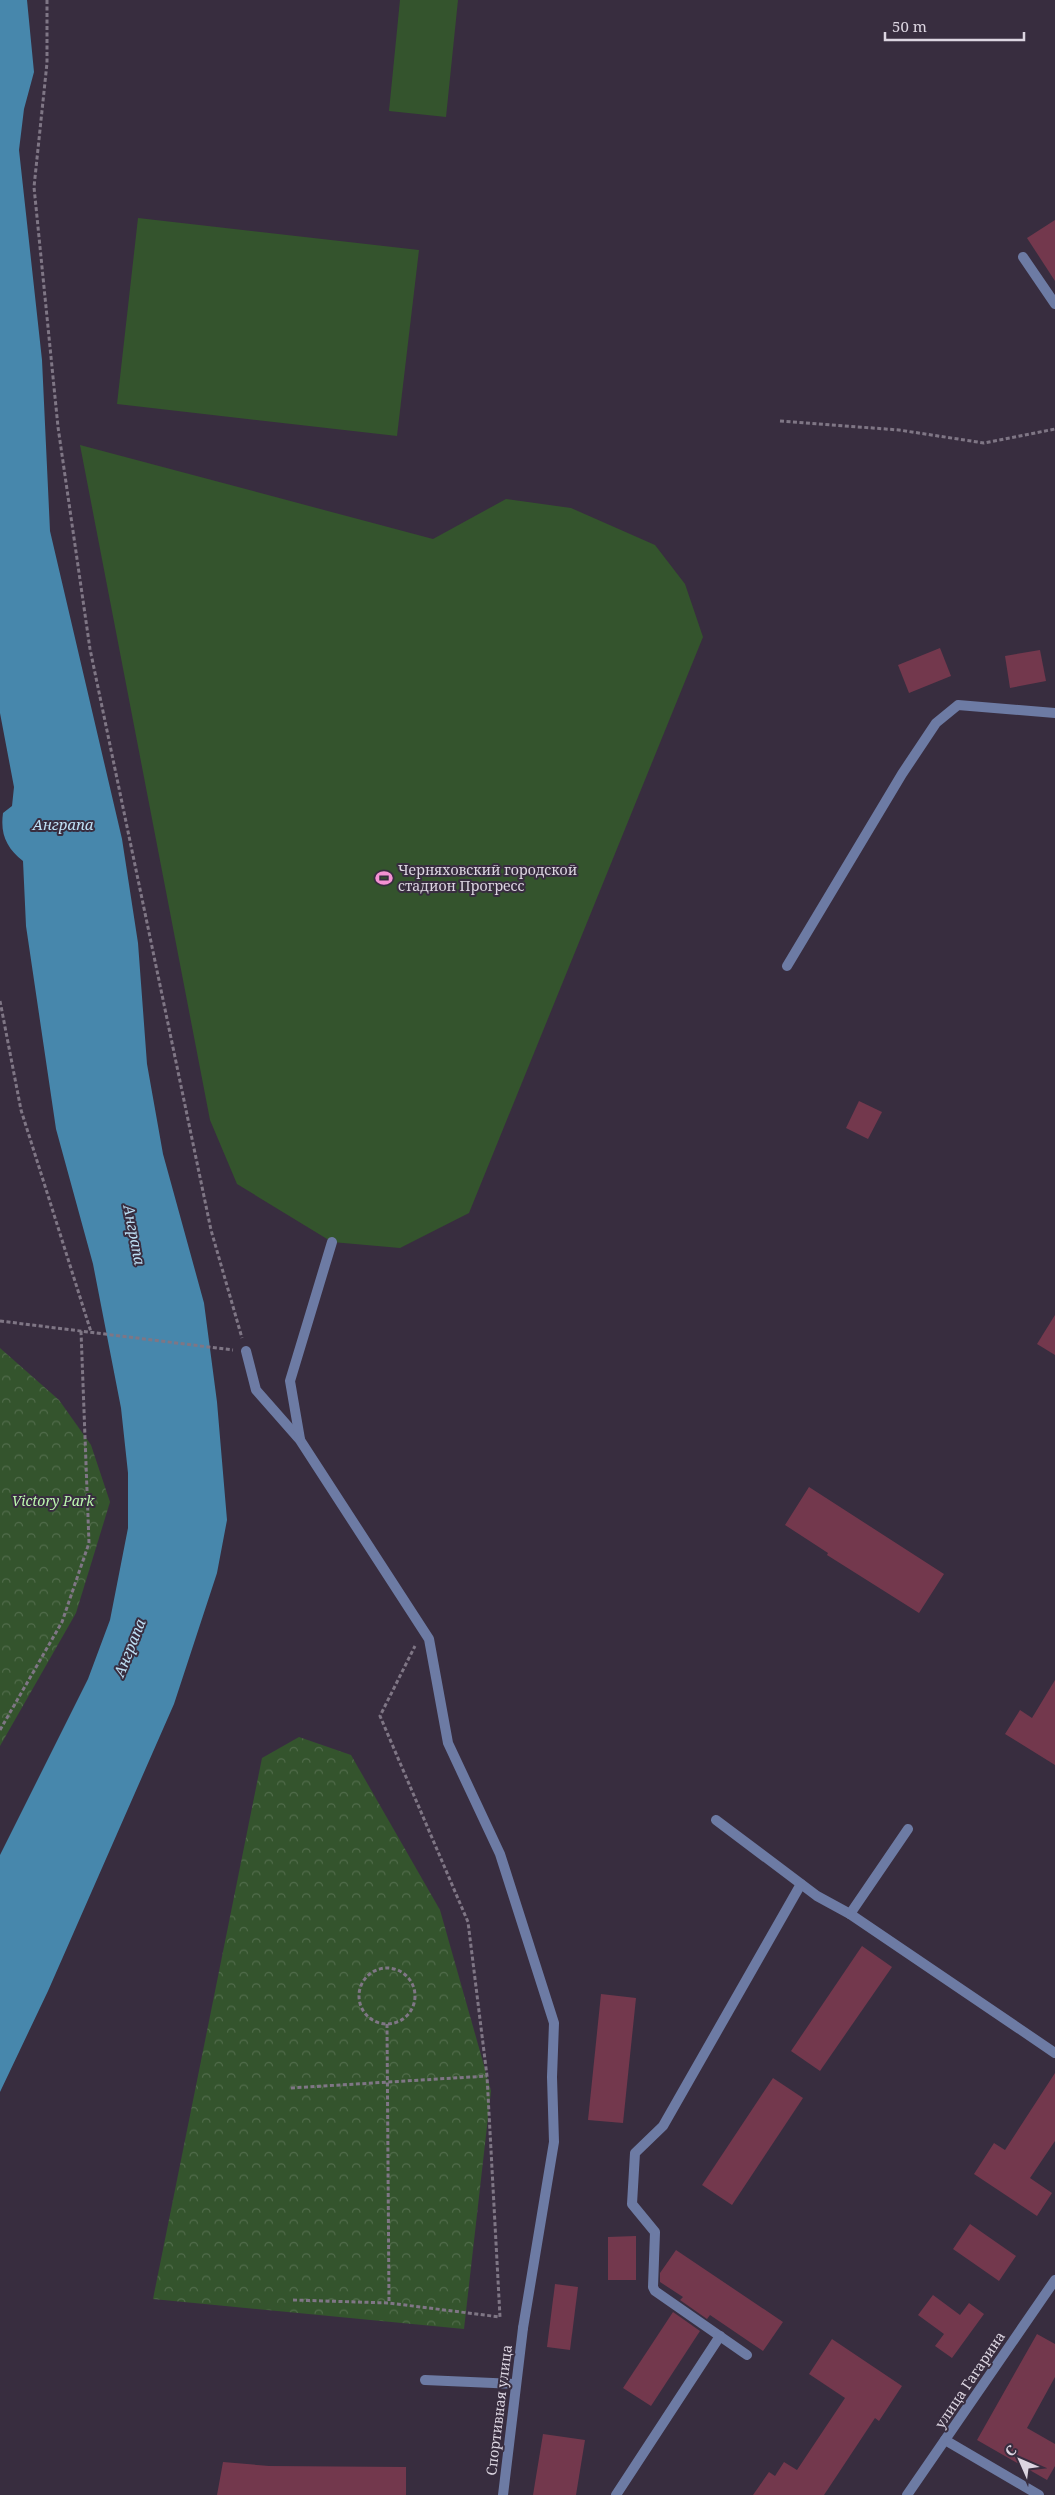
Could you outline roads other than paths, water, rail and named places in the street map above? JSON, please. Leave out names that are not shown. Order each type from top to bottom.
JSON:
[{"type":"street","points":[[1023,257],[1055,304]]},
{"type":"street","points":[[787,966],[902,774],[936,722],[958,705],[1055,713]]},
{"type":"street","points":[[300,1440],[290,1382],[332,1242]]},
{"type":"street","name":"Спортивная улица","points":[[246,1351],[256,1390],[300,1440],[429,1639],[448,1743],[500,1854],[554,2023],[552,2077],[554,2142],[523,2328],[503,2495]]},
{"type":"street","points":[[716,1820],[831,1905],[850,1914],[1055,2054]]},
{"type":"street","points":[[850,1914],[908,1829]]},
{"type":"street","points":[[747,2355],[655,2291],[653,2287],[655,2232],[632,2204],[635,2153],[664,2126],[801,1884]]},
{"type":"street","name":"улица Гагарина","points":[[907,2495],[1055,2280]]},
{"type":"street","points":[[616,2495],[720,2336]]},
{"type":"street","points":[[425,2380],[516,2384]]},
{"type":"street","points":[[945,2440],[1039,2495]]},
{"type":"water","name":"Анграпа","points":[[0,0],[27,0],[34,72],[24,109],[19,150],[42,360],[50,531],[122,839],[138,943],[147,1064],[163,1154],[204,1303],[217,1402],[227,1520],[217,1573],[174,1704],[48,1991],[0,2092],[0,1855],[88,1679],[110,1620],[128,1528],[128,1473],[121,1408],[93,1264],[56,1129],[26,926],[23,861],[9,846],[4,834],[2,821],[3,813],[12,806],[14,787],[0,713]]},
{"type":"place","name":"Черняховский городской стадион Прогресс","points":[[384,878]]},
{"type":"park label","name":"Victory Park","points":[[53,1501]]}]
